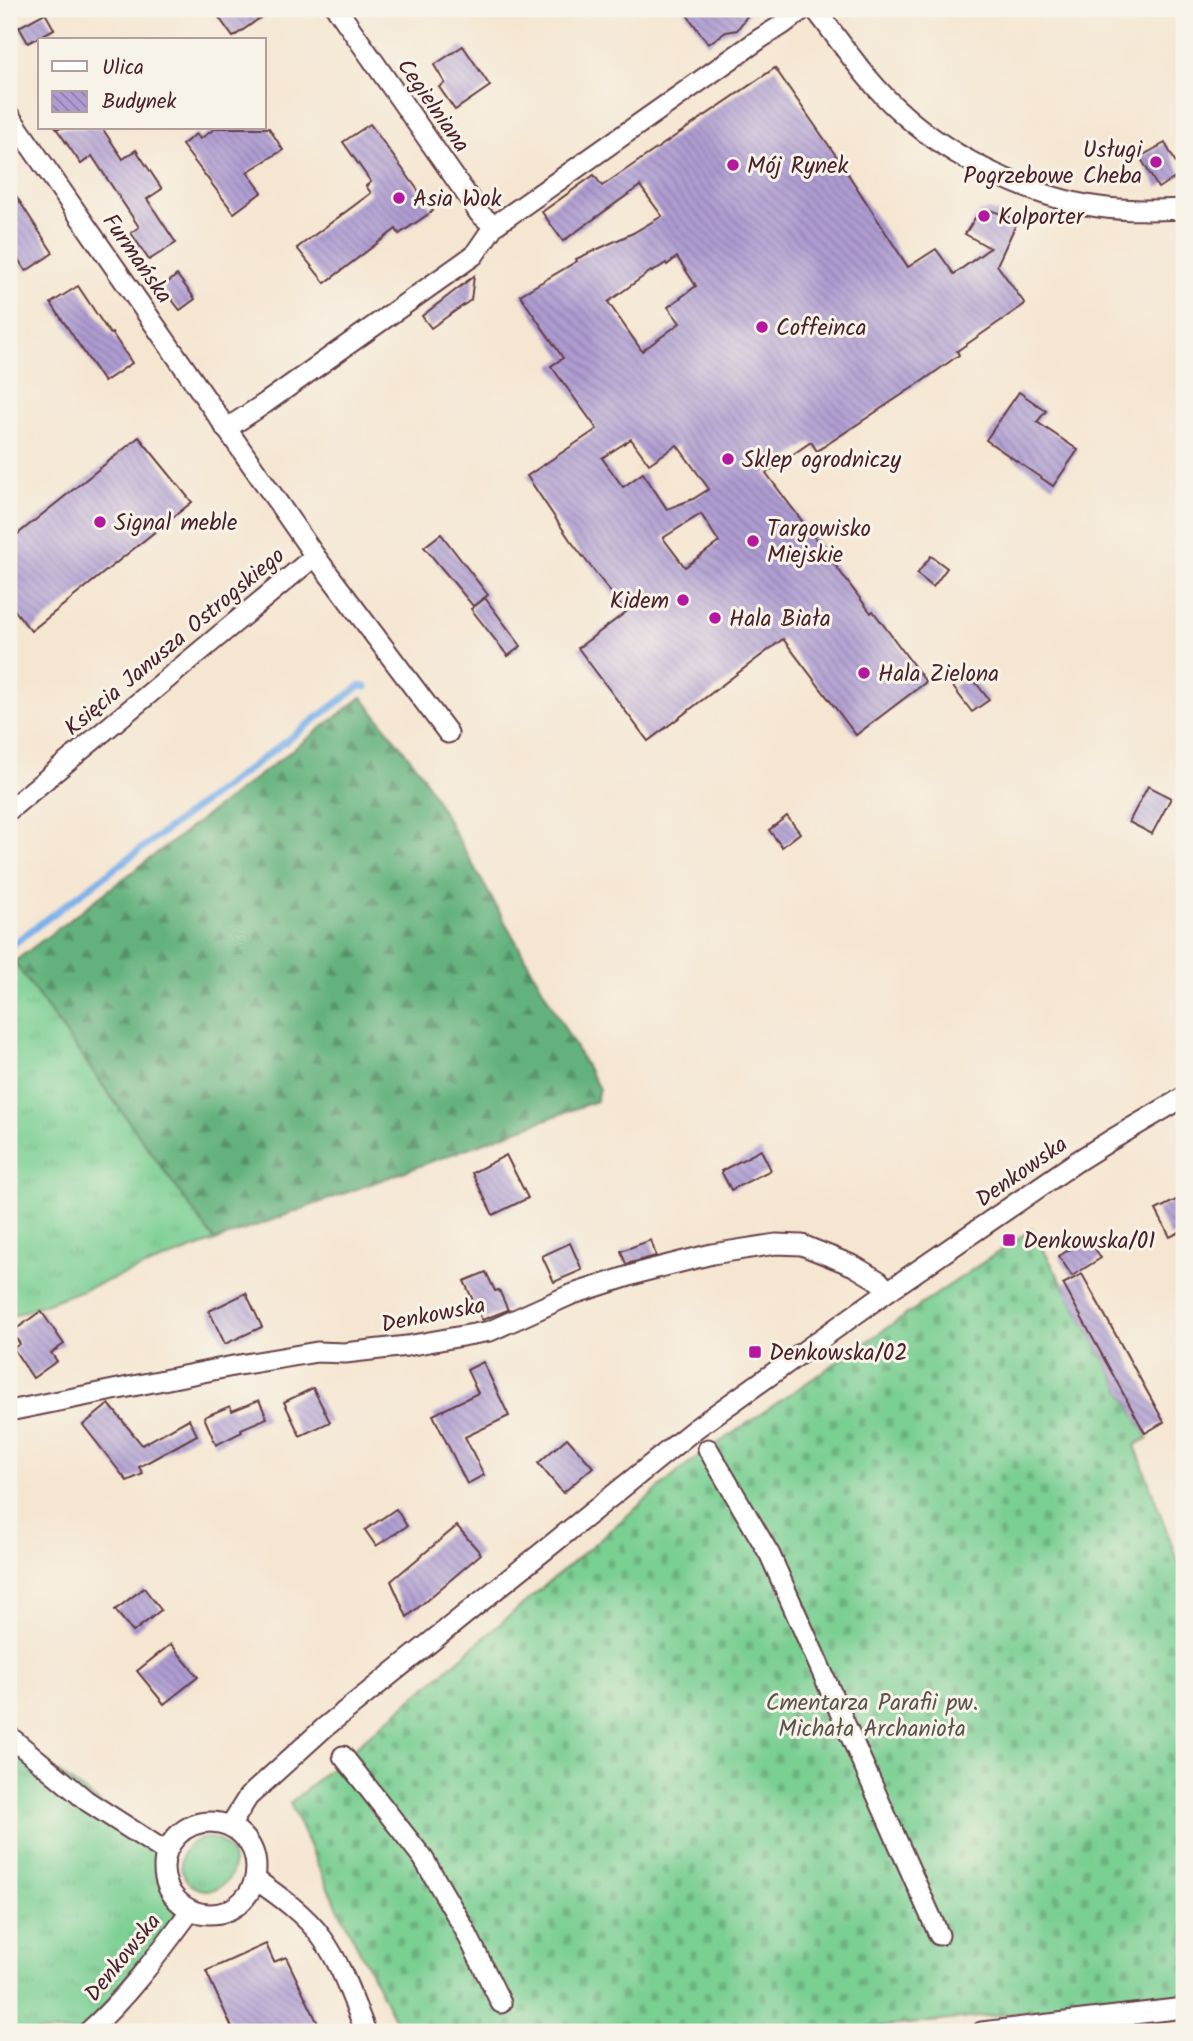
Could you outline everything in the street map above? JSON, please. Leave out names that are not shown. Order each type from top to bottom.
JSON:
[{"type":"street","name":"Cegielniana","points":[[337,9],[479,213],[494,226]]},
{"type":"street","points":[[226,429],[474,255],[494,226],[803,9]]},
{"type":"street","points":[[815,9],[876,87],[903,115],[941,145],[978,165],[1059,198],[1098,207],[1147,211],[1184,209]]},
{"type":"street","name":"Furmańska","points":[[9,115],[226,429]]},
{"type":"street","name":"Księcia Janusza Ostrogskiego","points":[[9,810],[315,556],[226,429]]},
{"type":"street","points":[[315,556],[448,733]]},
{"type":"street","name":"Denkowska","points":[[230,1826],[248,1797],[324,1728],[695,1429],[888,1291],[1099,1147],[1184,1097]]},
{"type":"street","name":"Denkowska","points":[[9,1411],[317,1352],[345,1353],[407,1346],[490,1331],[570,1295],[645,1271],[712,1254],[776,1244],[802,1245],[854,1266],[879,1281],[888,1291]]},
{"type":"street","points":[[708,1449],[770,1555],[939,1935]]},
{"type":"street","points":[[9,1735],[87,1801],[166,1852]]},
{"type":"street","points":[[343,1756],[423,1858],[464,1928],[501,2003]]},
{"type":"street","points":[[214,1821],[230,1826],[243,1835],[253,1848],[257,1864],[256,1880],[248,1895],[237,1906],[222,1913],[206,1915],[191,1910],[177,1901],[168,1888],[164,1872],[166,1852],[183,1829],[214,1821]]},
{"type":"street","points":[[256,1880],[284,1899],[321,1937],[339,1968],[366,2032]]},
{"type":"street","name":"Denkowska","points":[[89,2032],[108,2015],[191,1910]]},
{"type":"street","points":[[982,2032],[1184,2008]]},
{"type":"green space","points":[[362,697],[420,771],[599,1089],[596,1101],[215,1241],[14,962]]},
{"type":"green space","points":[[9,961],[14,962],[215,1241],[9,1317]]},
{"type":"green space","name":"Cmentarza Parafii pw. Michała Archanioła","points":[[1032,1229],[1148,1438],[1135,1445],[1184,1578],[1184,1996],[832,2032],[401,2032],[329,1890],[290,1803],[689,1463]]},
{"type":"green space","points":[[9,1736],[166,1852],[166,1879],[171,1892],[191,1910],[88,2032],[9,2032]]},
{"type":"green space","points":[[207,1838],[217,1840],[225,1846],[231,1854],[231,1874],[225,1882],[217,1888],[207,1890],[197,1888],[189,1882],[183,1874],[181,1864],[183,1854],[189,1846],[197,1840]]},
{"type":"building","points":[[228,9],[273,9],[233,37],[218,16]]},
{"type":"building","points":[[683,9],[752,9],[737,30],[726,32],[708,44]]},
{"type":"building","points":[[45,13],[54,29],[28,43],[19,27]]},
{"type":"building","points":[[463,46],[490,86],[455,110],[439,87],[445,83],[434,65]]},
{"type":"building","points":[[775,68],[908,267],[936,249],[954,274],[990,248],[965,234],[979,212],[990,210],[1018,220],[997,265],[1025,304],[957,351],[959,355],[924,380],[817,451],[811,442],[766,473],[926,682],[856,735],[783,639],[648,741],[578,648],[626,612],[570,540],[527,476],[597,429],[551,366],[563,358],[520,295],[577,261],[576,259],[633,233],[662,216],[640,186],[563,241],[542,212],[594,175],[602,186]],"holes":[[[677,257],[696,286],[668,307],[680,323],[642,351],[608,302],[651,271],[666,263],[667,265]],[[631,439],[649,464],[677,445],[709,489],[693,499],[667,509],[643,473],[623,487],[602,458]],[[701,514],[719,542],[685,567],[663,538]]]},
{"type":"building","points":[[370,124],[433,211],[399,234],[396,229],[325,283],[297,248],[371,193],[366,186],[371,182],[343,142]]},
{"type":"building","points":[[269,128],[283,150],[247,172],[262,192],[234,213],[182,145],[196,134],[200,139],[213,130]]},
{"type":"building","points":[[57,130],[103,130],[123,159],[136,150],[162,189],[147,199],[176,243],[149,260],[131,233],[139,227],[92,156],[81,164]]},
{"type":"building","points":[[1165,143],[1182,174],[1158,188],[1140,157]]},
{"type":"building","points":[[9,185],[53,253],[26,271],[9,246]]},
{"type":"building","points":[[177,275],[195,299],[180,310],[162,287]]},
{"type":"building","points":[[474,276],[471,300],[431,328],[422,316]]},
{"type":"building","points":[[78,286],[132,363],[104,382],[51,303]]},
{"type":"building","points":[[1019,392],[1046,411],[1037,422],[1078,450],[1053,486],[986,440]]},
{"type":"building","name":"Signal meble","points":[[139,437],[192,502],[31,631],[9,603],[9,541]]},
{"type":"building","points":[[441,534],[488,595],[473,606],[424,547]]},
{"type":"building","points":[[931,556],[947,568],[933,587],[917,574]]},
{"type":"building","points":[[485,598],[521,646],[508,656],[471,609]]},
{"type":"building","points":[[970,675],[989,700],[972,712],[953,687]]},
{"type":"building","points":[[1148,786],[1171,798],[1152,834],[1129,822]]},
{"type":"building","points":[[787,816],[800,833],[782,847],[769,830]]},
{"type":"building","points":[[761,1150],[771,1170],[731,1190],[721,1171]]},
{"type":"building","points":[[506,1155],[528,1198],[493,1215],[472,1173]]},
{"type":"building","points":[[1184,1196],[1184,1230],[1170,1237],[1156,1210]]},
{"type":"building","points":[[1088,1238],[1101,1258],[1072,1276],[1059,1256]]},
{"type":"building","points":[[651,1240],[656,1256],[626,1264],[621,1251]]},
{"type":"building","points":[[570,1243],[582,1270],[554,1282],[542,1256]]},
{"type":"building","points":[[486,1272],[495,1291],[499,1290],[508,1310],[482,1320],[464,1281]]},
{"type":"building","points":[[1082,1274],[1164,1422],[1145,1433],[1063,1284]]},
{"type":"building","points":[[246,1293],[262,1327],[225,1344],[209,1311]]},
{"type":"building","points":[[41,1311],[64,1344],[51,1353],[57,1361],[33,1378],[13,1348],[20,1344],[12,1332]]},
{"type":"building","points":[[483,1362],[509,1416],[465,1437],[484,1475],[467,1484],[433,1415],[478,1393],[467,1370]]},
{"type":"building","points":[[313,1388],[330,1422],[300,1436],[284,1402]]},
{"type":"building","points":[[259,1400],[267,1418],[241,1429],[242,1432],[216,1445],[204,1417],[230,1406],[232,1411]]},
{"type":"building","points":[[109,1404],[142,1445],[189,1419],[197,1435],[139,1467],[143,1474],[127,1481],[83,1425]]},
{"type":"building","points":[[567,1438],[593,1467],[563,1493],[538,1463]]},
{"type":"building","points":[[396,1509],[407,1526],[376,1546],[365,1530]]},
{"type":"building","points":[[457,1526],[481,1554],[407,1617],[391,1581]]},
{"type":"building","points":[[144,1588],[161,1610],[133,1632],[115,1610]]},
{"type":"building","points":[[171,1644],[198,1677],[164,1704],[137,1671]]},
{"type":"building","points":[[266,1944],[274,1962],[286,1957],[322,2032],[234,2032],[206,1971]]},
{"type":"waterway","points":[[9,947],[360,686],[366,687]]},
{"type":"place","name":"Usługi Pogrzebowe Cheba","points":[[1156,162]]},
{"type":"place","name":"Mój Rynek","points":[[733,165]]},
{"type":"place","name":"Asia Wok","points":[[399,198]]},
{"type":"place","name":"Kolporter","points":[[984,216]]},
{"type":"place","name":"Coffeinca","points":[[762,327]]},
{"type":"place","name":"Sklep ogrodniczy","points":[[728,459]]},
{"type":"place","name":"Signal meble","points":[[100,522]]},
{"type":"place","name":"Targowisko Miejskie","points":[[753,541]]},
{"type":"place","name":"Kidem","points":[[683,600]]},
{"type":"place","name":"Hala Biała","points":[[715,618]]},
{"type":"place","name":"Hala Zielona","points":[[864,673]]},
{"type":"place","name":"Denkowska/01","points":[[1009,1240]]},
{"type":"place","name":"Denkowska/02","points":[[755,1352]]}]
